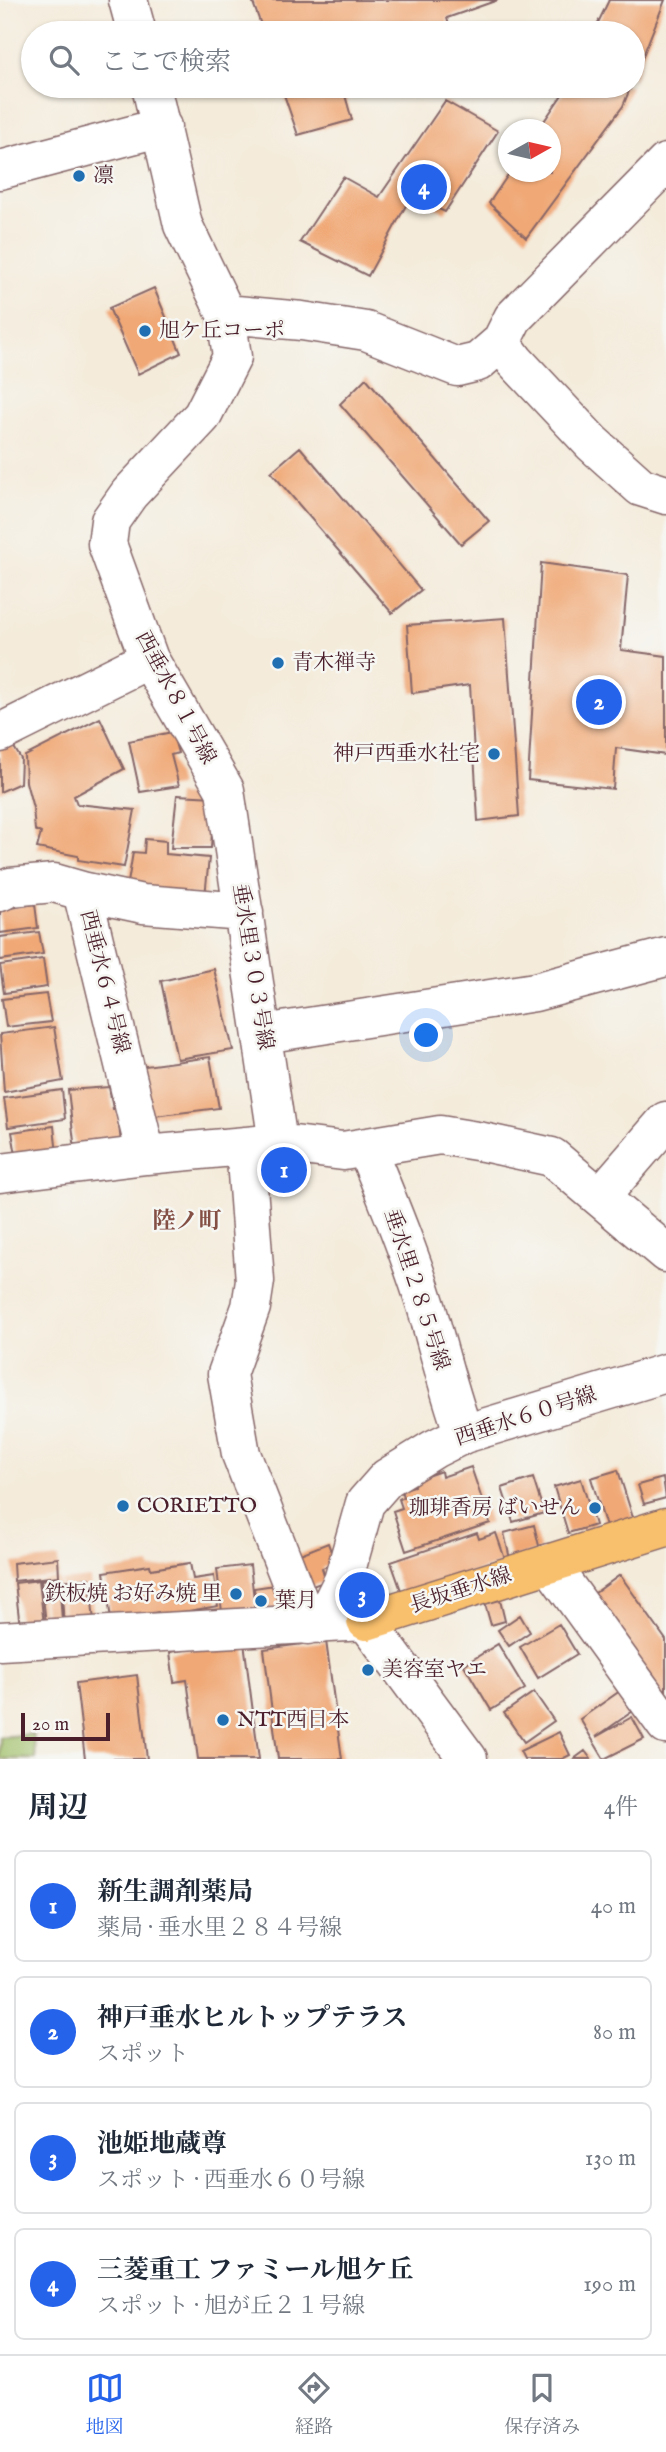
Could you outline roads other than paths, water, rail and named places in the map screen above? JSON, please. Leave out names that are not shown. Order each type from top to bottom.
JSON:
[{"type":"main road","name":"長坂垂水線","points":[[366,1621],[666,1527]]},
{"type":"street","points":[[128,0],[134,21]]},
{"type":"street","name":"西垂水８１号線","points":[[154,98],[183,225],[226,314],[232,357],[202,416],[137,485],[110,521],[107,544],[149,659],[225,790]]},
{"type":"street","points":[[0,170],[162,127]]},
{"type":"street","points":[[226,314],[302,321],[366,331],[457,367],[478,362],[500,342],[513,318],[666,163]]},
{"type":"street","points":[[500,342],[592,443],[641,487],[666,495]]},
{"type":"street","points":[[0,733],[149,659]]},
{"type":"street","name":"垂水里３０３号線","points":[[225,790],[262,1034],[261,1145],[254,1281],[251,1307],[227,1374],[240,1454],[314,1625]]},
{"type":"street","name":"西垂水６４号線","points":[[3,887],[54,883],[82,891],[146,1155]]},
{"type":"street","points":[[82,891],[143,904],[244,912]]},
{"type":"street","points":[[262,1034],[535,992],[666,957]]},
{"type":"street","points":[[601,1196],[666,1122]]},
{"type":"street","points":[[0,1173],[146,1155],[261,1145],[343,1151],[440,1135],[552,1157],[666,1252]]},
{"type":"street","name":"垂水里２８５号線","points":[[366,1147],[406,1246],[464,1434]]},
{"type":"street","name":"西垂水６０号線","points":[[314,1625],[343,1581],[365,1503],[387,1478],[464,1434],[666,1373]]},
{"type":"street","points":[[549,1563],[666,1725]]},
{"type":"street","points":[[366,1621],[468,1759]]},
{"type":"street","name":"長坂垂水線","points":[[0,1641],[366,1621]]},
{"type":"place","name":"凛","points":[[79,176]]},
{"type":"place","name":"三菱重工 ファミール旭ケ丘","points":[[424,187]]},
{"type":"place","name":"旭ケ丘コーポ","points":[[145,331]]},
{"type":"place","name":"青木禅寺","points":[[278,663]]},
{"type":"place","name":"神戸垂水ヒルトップテラス","points":[[599,702]]},
{"type":"place","name":"神戸西垂水社宅","points":[[494,754]]},
{"type":"place","name":"新生調剤薬局","points":[[284,1170]]},
{"type":"place","name":"CORIETTO","points":[[123,1506]]},
{"type":"place","name":"珈琲香房 ばいせん","points":[[595,1508]]},
{"type":"place","name":"鉄板焼 お好み焼 里","points":[[236,1594]]},
{"type":"place","name":"池姫地蔵尊","points":[[362,1595]]},
{"type":"place","name":"葉月","points":[[261,1601]]},
{"type":"place","name":"美容室ヤエ","points":[[368,1670]]},
{"type":"place","name":"NTT西日本","points":[[223,1720]]},
{"type":"district","name":"陸ノ町","points":[[187,1221]]}]
